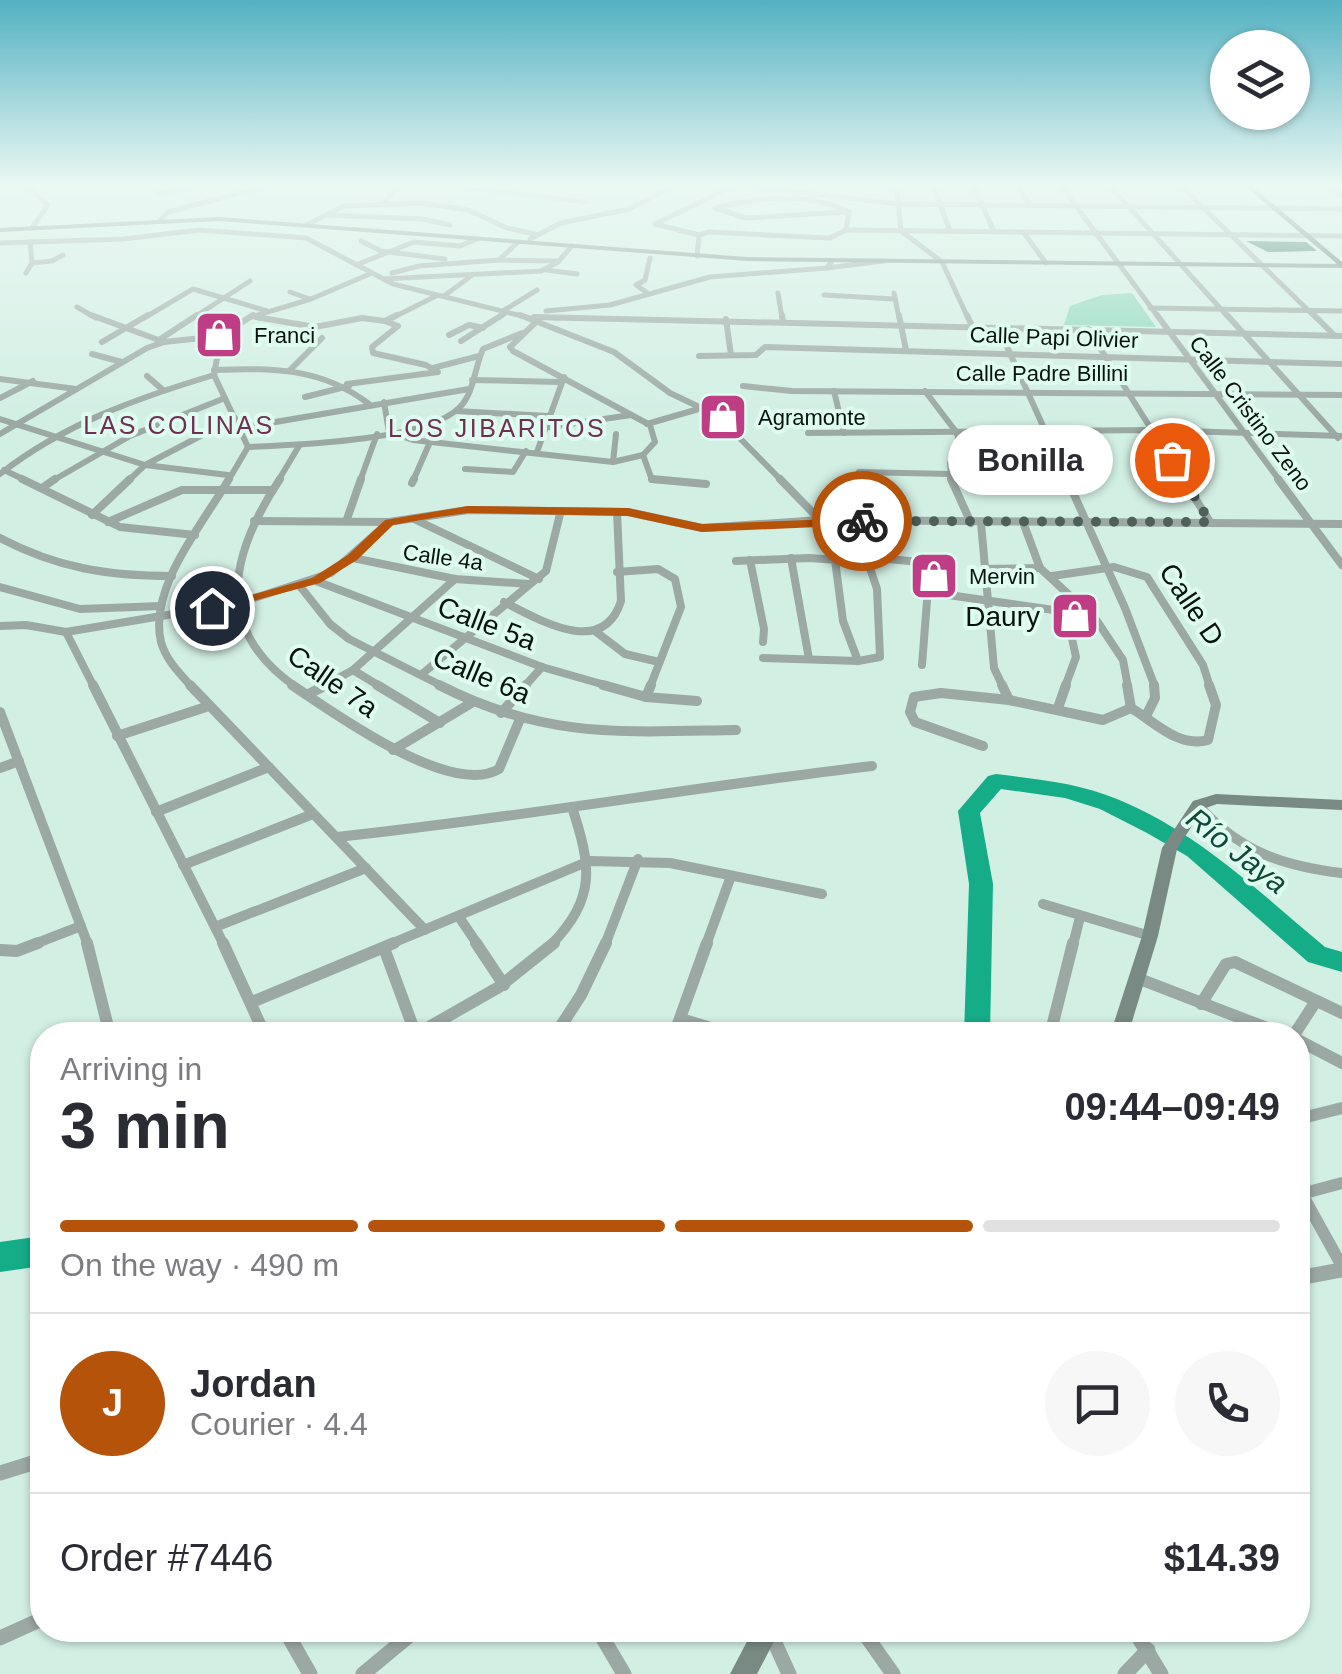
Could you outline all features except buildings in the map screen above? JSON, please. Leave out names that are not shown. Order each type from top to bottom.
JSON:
[{"type":"street","points":[[26,273],[31,264]]},
{"type":"street","points":[[77,307],[105,323],[162,341],[220,336],[250,316],[377,276],[441,264]]},
{"type":"street","points":[[546,270],[555,264]]},
{"type":"street","points":[[649,264],[645,280],[636,284],[649,294]]},
{"type":"street","points":[[508,312],[610,304],[710,277],[828,264]]},
{"type":"street","points":[[943,264],[972,326]]},
{"type":"street","name":"Calle Cristino Zeno","points":[[1118,264],[1342,565]]},
{"type":"street","points":[[1177,264],[1340,438]]},
{"type":"street","points":[[1182,264],[1342,266]]},
{"type":"street","points":[[356,265],[377,276],[440,296],[528,317],[614,352],[658,385],[718,416],[752,446],[820,520]]},
{"type":"street","points":[[1263,266],[1340,338]]},
{"type":"street","points":[[377,276],[472,276],[546,270],[577,274]]},
{"type":"street","points":[[385,321],[440,296],[472,276]]},
{"type":"street","points":[[0,434],[162,341],[250,282]]},
{"type":"street","points":[[102,342],[190,290],[267,311]]},
{"type":"street","points":[[461,341],[537,290]]},
{"type":"street","points":[[290,292],[311,299]]},
{"type":"street","points":[[778,293],[783,321]]},
{"type":"street","points":[[824,295],[895,295],[906,350]]},
{"type":"street","points":[[1150,308],[1342,311]]},
{"type":"street","points":[[250,316],[315,327],[362,318],[385,321],[398,326],[372,346],[373,353],[433,368],[479,356]]},
{"type":"street","points":[[528,317],[1088,328],[1340,338]]},
{"type":"street","points":[[726,319],[731,355]]},
{"type":"street","points":[[456,411],[479,356],[488,345],[538,321]]},
{"type":"street","points":[[449,335],[469,325],[483,328]]},
{"type":"street","points":[[985,569],[1040,568],[1052,576],[1086,610],[1123,660],[1132,708],[1146,716],[1156,698],[1155,687],[998,326]]},
{"type":"street","points":[[1088,328],[1210,522]]},
{"type":"street","points":[[389,432],[430,442],[613,462],[643,454],[655,442],[647,424],[513,351],[510,347],[522,332]]},
{"type":"street","points":[[220,336],[214,372],[248,447]]},
{"type":"street","points":[[290,370],[322,338]]},
{"type":"street","name":"Calle Papi Olivier","points":[[699,356],[756,354],[766,348],[1342,364]]},
{"type":"street","points":[[92,354],[122,362]]},
{"type":"street","points":[[305,397],[348,385],[415,379],[437,373],[433,368]]},
{"type":"street","points":[[2,472],[56,436],[214,372],[318,373],[348,385],[369,404]]},
{"type":"street","points":[[147,376],[163,390]]},
{"type":"street","points":[[0,379],[34,380],[76,389]]},
{"type":"street","points":[[0,398],[34,380]]},
{"type":"street","points":[[472,380],[562,380]]},
{"type":"street","points":[[536,452],[550,427],[548,416],[562,380]]},
{"type":"street","name":"Calle Padre Billini","points":[[743,386],[834,391],[1342,395]]},
{"type":"street","points":[[240,428],[468,389]]},
{"type":"street","points":[[834,391],[844,433]]},
{"type":"street","points":[[925,391],[956,433],[960,446],[950,463],[949,474],[976,523],[990,600],[994,668],[1009,700]]},
{"type":"street","points":[[42,488],[98,450],[176,414],[225,398]]},
{"type":"street","points":[[384,402],[389,432]]},
{"type":"street","points":[[647,424],[702,408]]},
{"type":"street","points":[[248,447],[299,446],[389,432],[431,424],[456,411],[548,416]]},
{"type":"street","points":[[550,427],[632,415]]},
{"type":"street","points":[[92,515],[145,465],[235,418]]},
{"type":"street","points":[[0,419],[145,465],[228,475]]},
{"type":"street","points":[[808,433],[1152,430],[1340,438]]},
{"type":"street","points":[[346,519],[377,434]]},
{"type":"street","points":[[613,462],[616,434]]},
{"type":"street","points":[[412,483],[430,442]]},
{"type":"street","name":"Calle 7a","points":[[299,446],[254,521],[238,558],[239,603],[248,635],[260,655],[277,674],[307,695],[394,750],[436,768],[484,775],[500,768],[520,718]]},
{"type":"street","points":[[248,447],[228,475],[172,576],[158,620],[162,646],[171,663],[209,706],[425,930]]},
{"type":"street","points":[[466,469],[513,472],[526,451]]},
{"type":"street","points":[[643,454],[652,480],[706,484]]},
{"type":"street","points":[[2,472],[107,522],[140,531],[195,535]]},
{"type":"street","points":[[859,472],[949,474]]},
{"type":"street","points":[[107,522],[182,490],[272,490]]},
{"type":"street","points":[[254,521],[389,522],[468,510],[617,512],[702,528],[820,520],[1342,524]]},
{"type":"street","points":[[504,602],[567,632],[595,630],[608,624],[622,601],[617,572],[617,512]]},
{"type":"street","points":[[422,674],[546,570],[560,514]]},
{"type":"street","points":[[413,518],[535,581]]},
{"type":"street","points":[[763,658],[880,657],[877,589],[868,560],[865,521]]},
{"type":"street","points":[[0,626],[26,625],[66,632],[158,620],[239,603],[316,580],[353,558],[389,522]]},
{"type":"street","points":[[1023,522],[1040,568]]},
{"type":"street","points":[[0,538],[54,564],[102,578],[172,576]]},
{"type":"street","name":"Calle 4a","points":[[353,558],[454,579],[535,581]]},
{"type":"street","points":[[791,558],[809,658]]},
{"type":"street","points":[[736,560],[920,562]]},
{"type":"street","points":[[750,560],[764,629],[762,642]]},
{"type":"street","points":[[835,560],[843,620],[858,660]]},
{"type":"street","name":"Calle D","points":[[1052,576],[1106,568],[1138,569],[1147,577],[1203,664],[1216,704],[1208,740],[1198,745],[1185,742],[1146,716]]},
{"type":"street","points":[[617,572],[658,569],[675,579],[681,607],[646,698]]},
{"type":"street","points":[[307,695],[374,654],[454,579]]},
{"type":"street","name":"Calle 5a","points":[[316,580],[542,668],[646,698],[697,702]]},
{"type":"street","name":"Calle 6a","points":[[299,585],[330,624],[374,654],[500,713],[596,732],[736,730]]},
{"type":"street","points":[[0,587],[32,599],[80,608],[161,606]]},
{"type":"street","points":[[922,666],[928,590],[1066,611],[1086,610]]},
{"type":"street","points":[[1058,708],[1076,656],[1066,611]]},
{"type":"street","points":[[595,630],[625,654],[658,662]]},
{"type":"street","points":[[66,632],[260,1022]]},
{"type":"street","points":[[500,713],[542,668]]},
{"type":"street","points":[[352,670],[440,723]]},
{"type":"street","points":[[983,746],[915,722],[910,707],[914,697],[941,694],[1009,700],[1103,720],[1132,708]]},
{"type":"street","points":[[394,750],[473,702]]},
{"type":"street","points":[[117,736],[209,706]]},
{"type":"street","points":[[0,712],[100,974],[108,1022]]},
{"type":"street","points":[[0,768],[18,761]]},
{"type":"street","points":[[337,837],[498,820],[680,789],[872,766]]},
{"type":"street","points":[[156,812],[268,767]]},
{"type":"street","points":[[1123,1022],[1150,936],[1170,848],[1198,805],[1216,799],[1342,805]]},
{"type":"street","points":[[1198,805],[1218,831],[1240,847],[1292,868],[1342,873]]},
{"type":"street","points":[[438,1022],[504,985],[564,934],[584,896],[589,861],[572,808]]},
{"type":"street","points":[[184,866],[314,814]]},
{"type":"street","points":[[566,1022],[638,860]]},
{"type":"street","points":[[252,1002],[589,861],[638,860],[822,894]]},
{"type":"street","points":[[215,927],[366,868]]},
{"type":"street","points":[[680,1022],[731,876]]},
{"type":"street","points":[[1043,904],[1150,936]]},
{"type":"street","points":[[459,917],[504,985]]},
{"type":"street","points":[[1053,1022],[1080,917]]},
{"type":"street","points":[[0,950],[17,951],[81,926]]},
{"type":"street","points":[[384,948],[410,1022]]},
{"type":"street","points":[[1201,1004],[1226,964],[1235,962],[1342,1014]]},
{"type":"street","points":[[1136,978],[1250,1022]]},
{"type":"street","points":[[1304,1022],[1316,1001]]},
{"type":"street","points":[[681,1019],[691,1022]]},
{"type":"street","points":[[1310,1045],[1342,1063]]},
{"type":"street","points":[[1310,1116],[1342,1108]]},
{"type":"street","points":[[1310,1188],[1342,1183]]},
{"type":"street","points":[[1310,1210],[1342,1268],[1310,1275]]},
{"type":"street","points":[[0,1473],[30,1464]]},
{"type":"street","points":[[0,1638],[30,1624]]},
{"type":"street","points":[[292,1642],[310,1674]]},
{"type":"street","points":[[363,1674],[402,1642]]},
{"type":"street","points":[[605,1642],[624,1674]]},
{"type":"street","points":[[743,1674],[761,1642]]},
{"type":"street","points":[[773,1642],[788,1674]]},
{"type":"street","points":[[870,1642],[893,1674]]},
{"type":"street","points":[[1142,1642],[1161,1674]]},
{"type":"street","points":[[1124,1674],[1148,1650]]},
{"type":"green space","points":[[1132,293],[1156,327],[1064,325],[1070,306],[1102,295]]},
{"type":"waterway","name":"Río Jaya","points":[[977,1022],[981,884],[969,811],[996,781],[1066,791],[1108,804],[1155,827],[1195,850],[1317,955],[1342,962]]},
{"type":"waterway","name":"Río Jaya","points":[[0,1257],[30,1253]]},
{"type":"way so far","points":[[862,521],[1210,522],[1172,460]]},
{"type":"place","name":"Franci","points":[[219,335]]},
{"type":"place","name":"Agramonte","points":[[723,417]]},
{"type":"place","name":"Bonilla","points":[[1172,460]]},
{"type":"place","name":"Mervin","points":[[934,576]]},
{"type":"place","name":"Daury","points":[[1075,616]]},
{"type":"district","name":"LAS COLINAS","points":[[179,425]]},
{"type":"district","name":"LOS JIBARITOS","points":[[497,428]]},
{"type":"route","points":[[212,608],[316,580],[353,558],[389,522],[438,514],[468,510],[628,512],[702,528],[862,521]]}]
